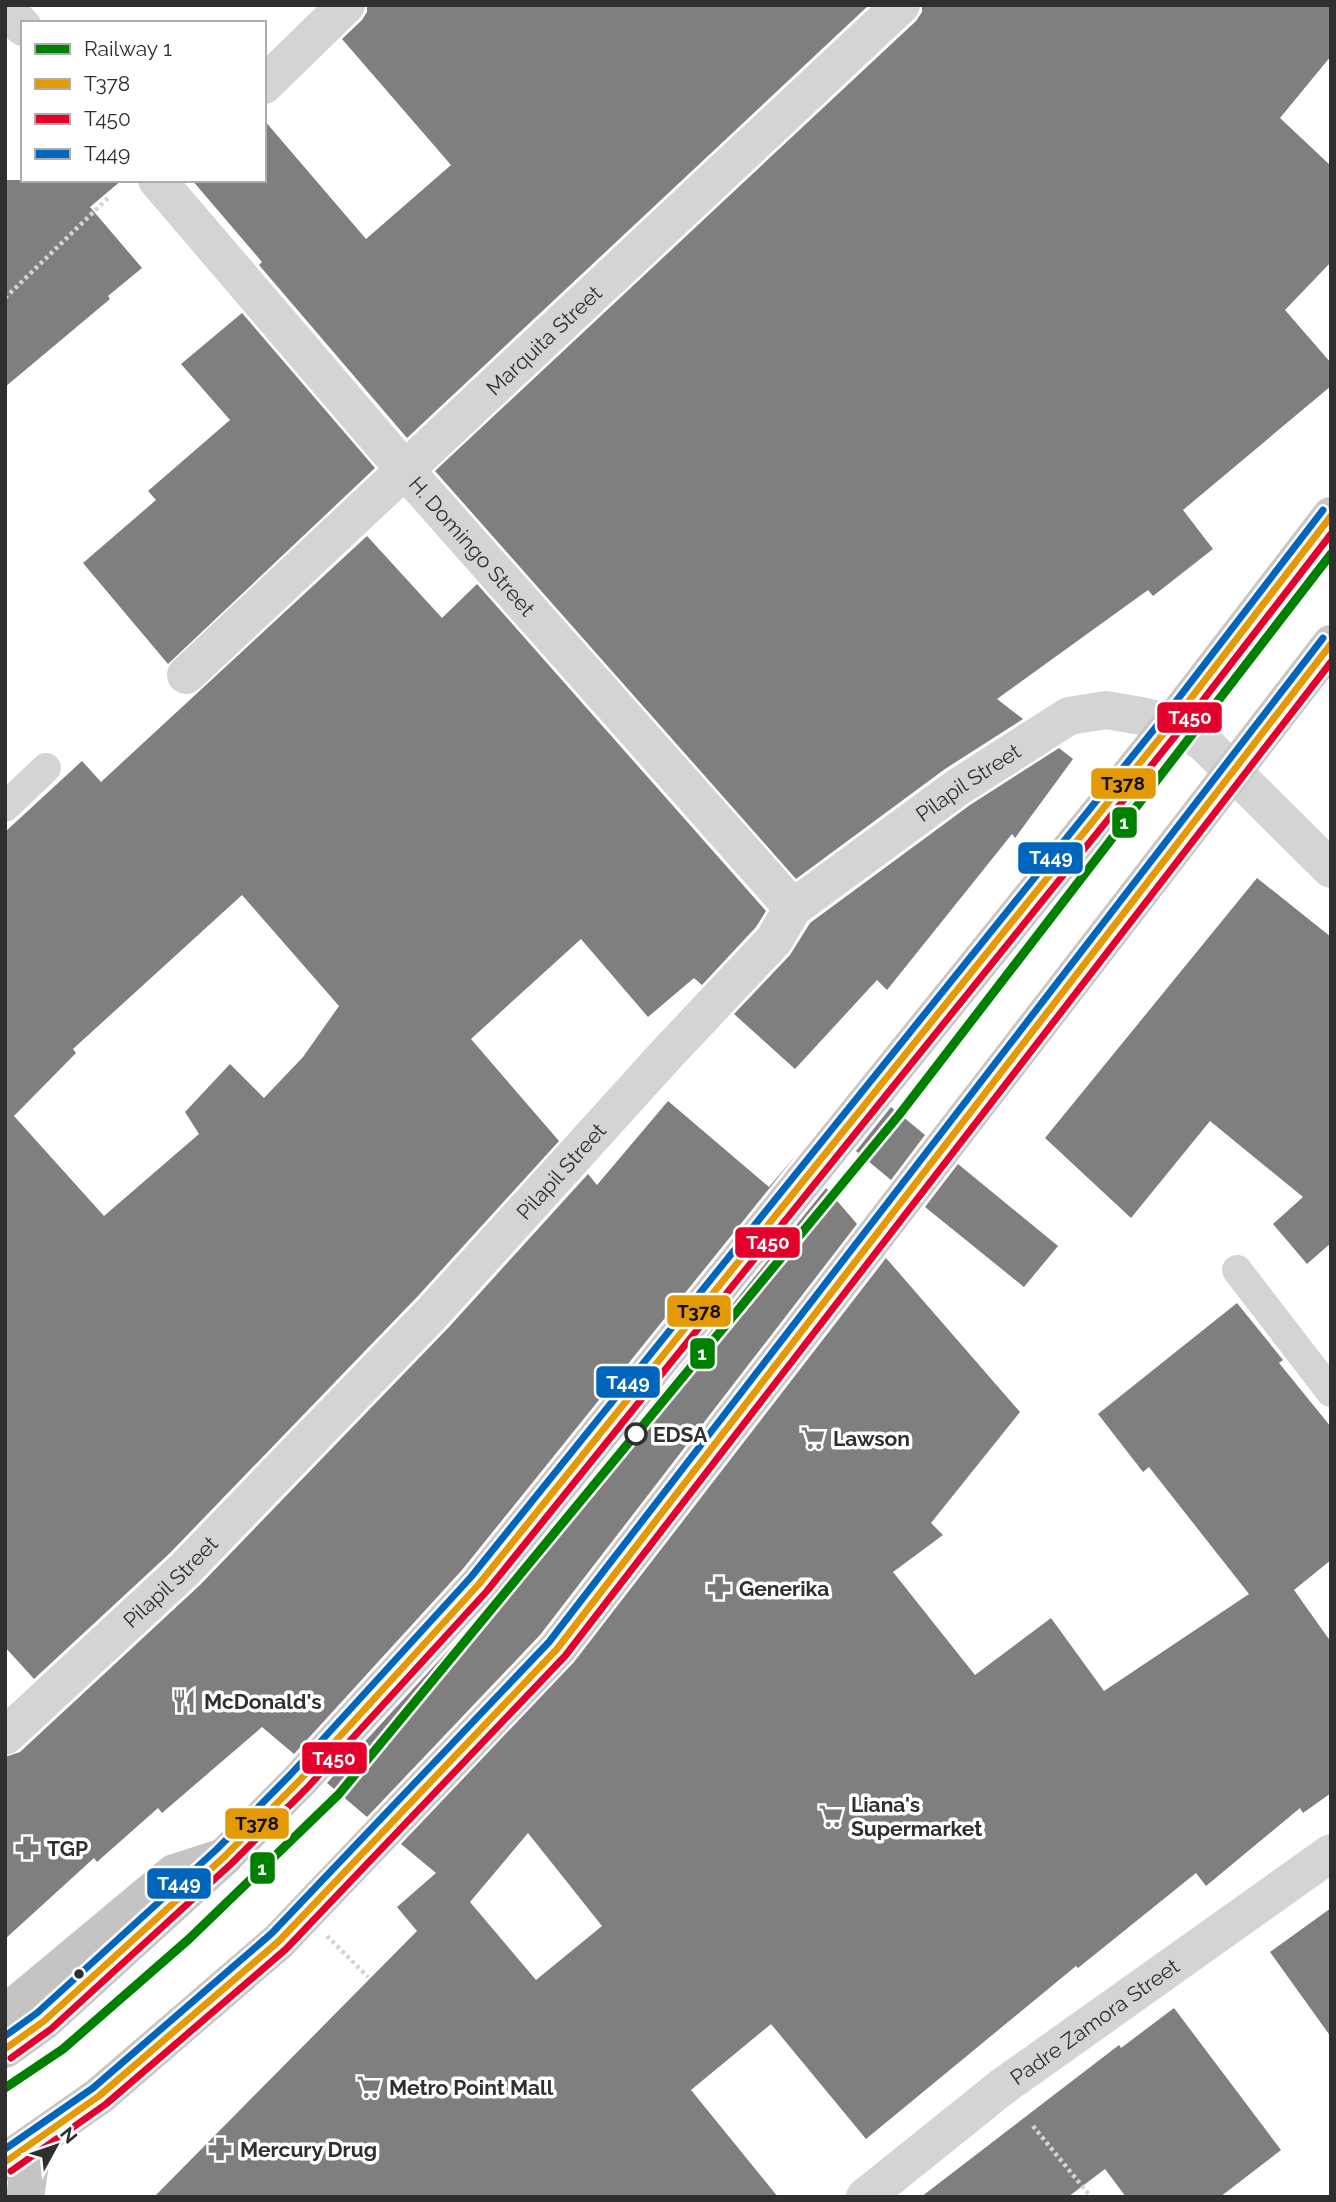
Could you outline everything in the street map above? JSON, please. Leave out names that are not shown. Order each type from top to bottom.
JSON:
[{"type":"highway","points":[[5,2014],[167,1865],[224,1857]]},
{"type":"highway","points":[[19,2152],[24,2197]]},
{"type":"main road","points":[[5,2049],[44,2021],[224,1857],[299,1781],[479,1584],[1172,723],[1331,516]]},
{"type":"main road","points":[[19,2152],[99,2096],[279,1941],[557,1649],[1331,644]]},
{"type":"street","points":[[266,83],[346,5]]},
{"type":"street","name":"Marquita Street","points":[[186,675],[901,5]]},
{"type":"street","points":[[5,8],[21,25]]},
{"type":"street","name":"H. Domingo Street","points":[[161,182],[405,470],[793,908]]},
{"type":"street","name":"Pilapil Street","points":[[26,1722],[184,1570],[433,1312],[774,940],[793,908],[958,787],[1069,716],[1106,710],[1172,723]]},
{"type":"street","points":[[1172,723],[1204,743],[1331,869]]},
{"type":"street","name":"Padre Zamora Street","points":[[865,2197],[1002,2087],[1331,1853]]},
{"type":"lane","points":[[5,807],[46,768]]},
{"type":"lane","points":[[1237,1270],[1331,1392]]},
{"type":"path","points":[[5,298],[117,189]]},
{"type":"path","points":[[327,1936],[368,1978]]},
{"type":"path","points":[[1002,2087],[1091,2197]]},
{"type":"building","points":[[367,5],[869,5],[407,438],[259,265],[262,262],[194,182],[266,182],[266,122],[366,239],[451,165],[342,39],[367,12]]},
{"type":"building","points":[[922,5],[1331,5],[1331,56],[1280,118],[1331,166],[1331,262],[1285,310],[1331,363],[1331,386],[1183,510],[1213,549],[1153,596],[1148,590],[997,699],[1023,719],[945,769],[796,879],[435,471],[916,21],[922,12]]},
{"type":"building","points":[[5,180],[120,182],[90,207],[142,268],[108,296],[110,299],[5,387]]},
{"type":"building","points":[[242,313],[375,468],[168,664],[83,563],[156,500],[148,491],[230,420],[181,364]]},
{"type":"building","points":[[367,536],[442,618],[477,584],[766,911],[756,927],[702,985],[694,978],[648,1017],[581,939],[471,1039],[559,1141],[417,1297],[169,1554],[34,1679],[5,1647],[5,832],[82,761],[101,782]],"holes":[[[242,895],[339,1006],[303,1057],[264,1098],[230,1064],[185,1112],[199,1134],[104,1216],[14,1116],[76,1053],[73,1049]]]},
{"type":"building","points":[[1059,748],[1073,759],[1015,838],[1012,834],[887,990],[877,980],[795,1069],[734,1014],[790,955],[810,923],[970,805]]},
{"type":"building","points":[[1257,878],[1331,937],[1331,1243],[1307,1264],[1273,1224],[1303,1197],[1210,1121],[1131,1218],[1045,1138]]},
{"type":"building","points":[[668,1101],[769,1187],[797,1154],[462,1570],[294,1754],[262,1727],[162,1813],[158,1808],[97,1862],[94,1858],[5,1939],[5,1757],[20,1752],[200,1585],[449,1327],[588,1174],[597,1185]]},
{"type":"building","points":[[891,1107],[925,1135],[891,1180],[856,1151]]},
{"type":"building","points":[[958,1164],[1058,1246],[1024,1287],[925,1207]]},
{"type":"building","points":[[826,1188],[857,1224],[540,1635],[367,1817],[327,1783],[496,1598]]},
{"type":"building","points":[[886,1258],[1020,1412],[931,1523],[943,1535],[893,1572],[975,1675],[1051,1618],[1104,1691],[1249,1594],[1149,1467],[1143,1472],[1098,1414],[1237,1303],[1283,1360],[1279,1363],[1331,1427],[1331,1560],[1294,1590],[1331,1642],[1331,1793],[1303,1813],[1300,1808],[1206,1886],[1196,1873],[1078,1968],[1076,1966],[866,2139],[771,2024],[691,2090],[778,2197],[154,2197],[417,1931],[397,1907],[436,1873],[401,1844],[574,1662]],"holes":[[[528,1833],[602,1926],[536,1980],[470,1902]]]},
{"type":"building","points":[[1331,1908],[1331,2037],[1270,1952]]},
{"type":"building","points":[[1174,2008],[1281,2150],[1220,2197],[1126,2197],[1105,2169],[1068,2197],[921,2197],[1119,2045],[1121,2048]]},
{"type":"rail line","name":"1","points":[[5,2088],[63,2049],[189,1939],[339,1794],[899,1115],[1331,554]]},
{"type":"transit line","name":"T449","points":[[5,2036],[37,2013],[217,1849],[291,1774],[471,1577],[1164,717],[1323,510]]},
{"type":"transit line","name":"T378","points":[[5,2049],[44,2021],[224,1857],[299,1781],[479,1584],[1172,723],[1331,516]]},
{"type":"transit line","name":"T450","points":[[11,2058],[51,2029],[231,1864],[307,1788],[487,1591],[1180,730],[1331,534]]},
{"type":"transit line","name":"T449","points":[[5,2149],[93,2088],[272,1933],[549,1642],[1323,638]]},
{"type":"transit line","name":"T378","points":[[5,2162],[99,2096],[279,1941],[557,1649],[1331,644]]},
{"type":"transit line","name":"T450","points":[[11,2171],[106,2104],[286,1949],[565,1656],[1331,662]]},
{"type":"place","name":"EDSA","points":[[636,1434]]},
{"type":"place","name":"Lawson","points":[[813,1438]]},
{"type":"place","name":"Generika","points":[[719,1588]]},
{"type":"place","name":"McDonald's","points":[[184,1701]]},
{"type":"place","name":"Liana's Supermarket","points":[[831,1816]]},
{"type":"place","name":"TGP","points":[[27,1848]]},
{"type":"place","name":"Metro Point Mall","points":[[369,2087]]},
{"type":"place","name":"Mercury Drug","points":[[220,2149]]}]
